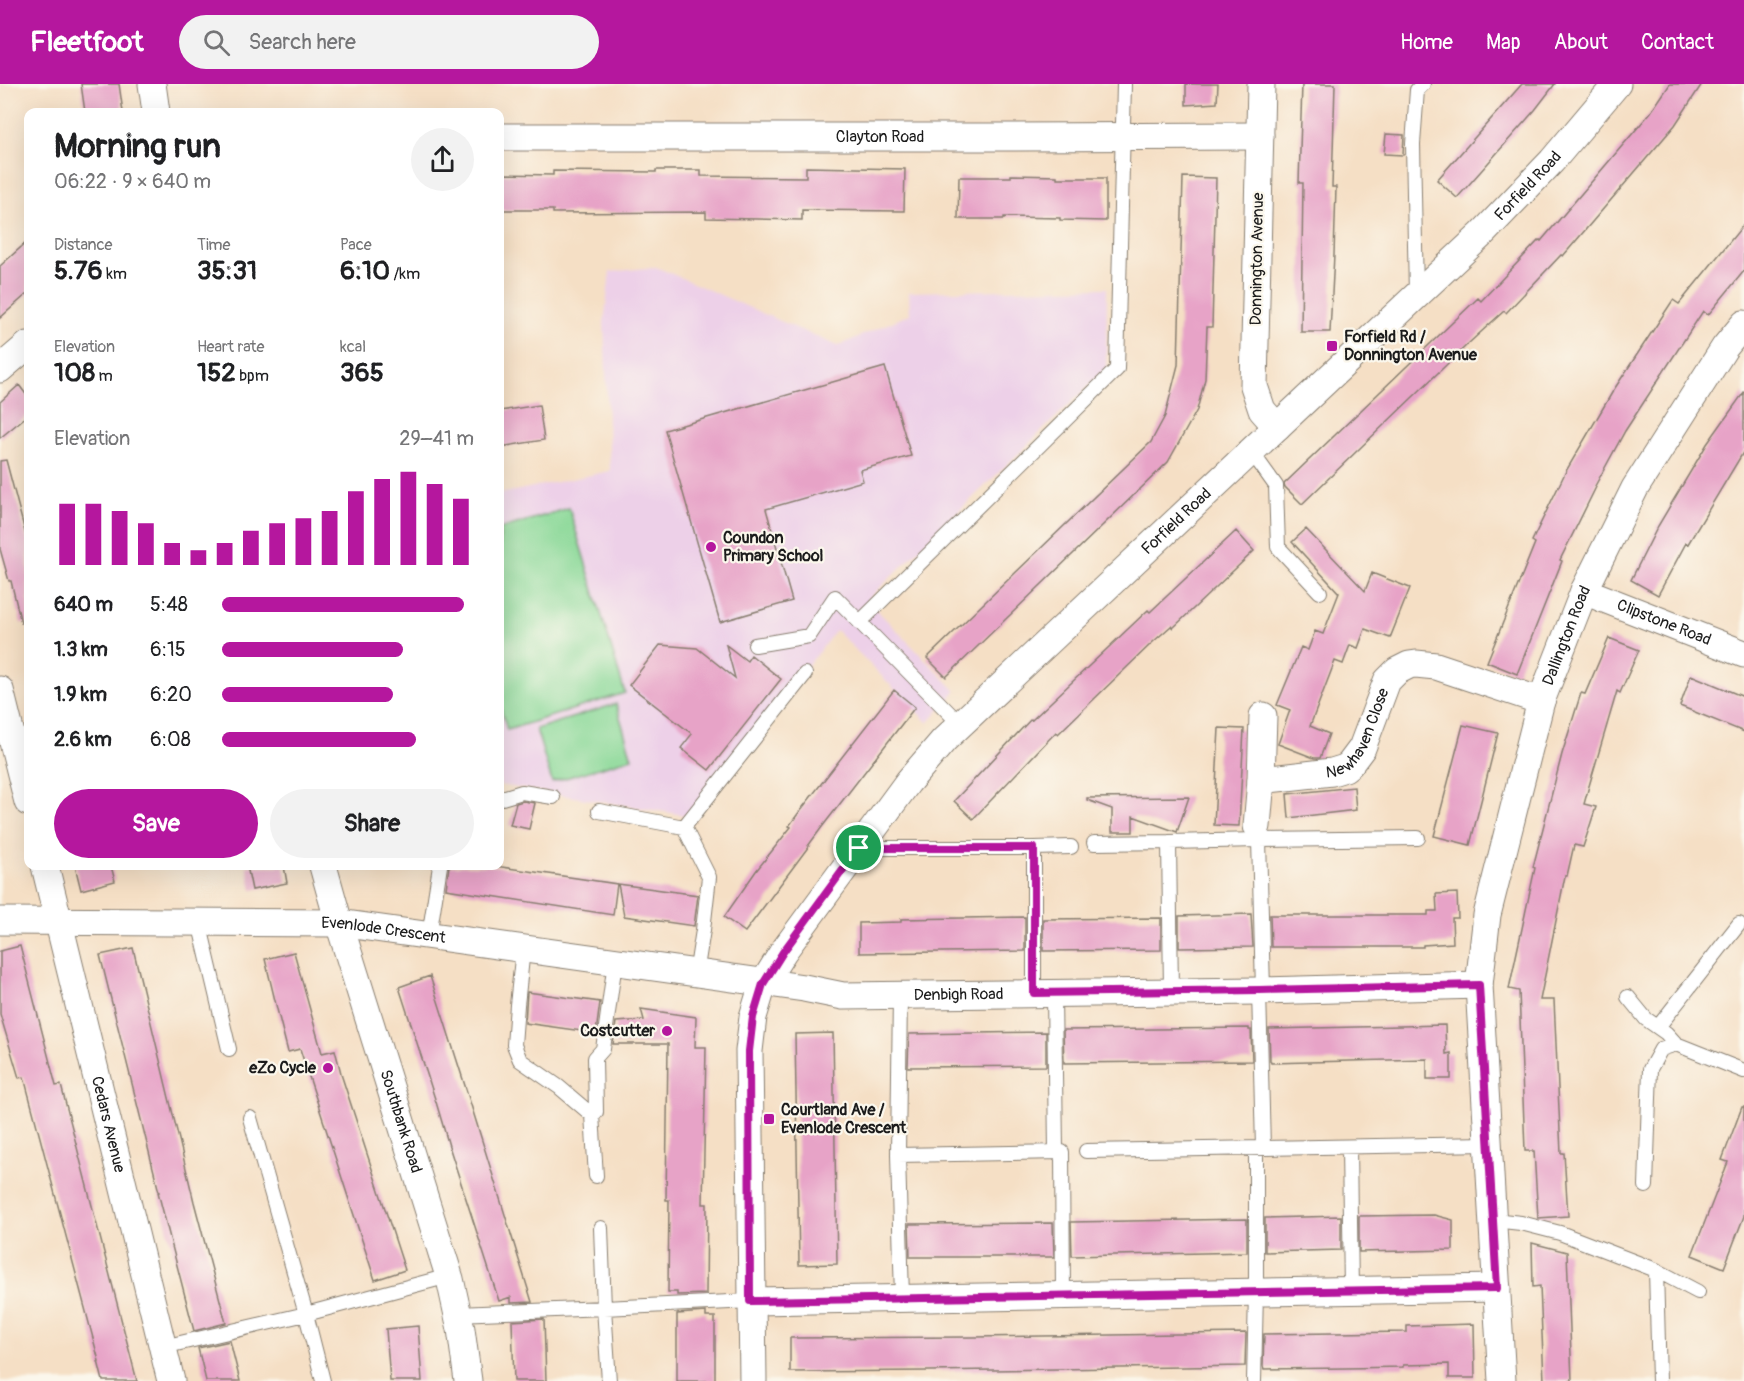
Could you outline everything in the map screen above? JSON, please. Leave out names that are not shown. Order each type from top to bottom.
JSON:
[{"type":"street","points":[[152,84],[155,108]]},
{"type":"street","name":"Donnington Avenue","points":[[1261,84],[1254,386],[1262,410],[1277,427]]},
{"type":"street","name":"Forfield Road","points":[[753,1381],[750,1301],[749,1051],[753,1017],[763,984],[783,952],[908,782],[944,740],[1482,234],[1552,161],[1617,84]]},
{"type":"street","name":"Clayton Road","points":[[504,136],[1260,136]]},
{"type":"street","name":"Dallington Road","points":[[1502,1381],[1479,985],[1487,915],[1541,701],[1584,591],[1635,488],[1725,347],[1744,324]]},
{"type":"street","points":[[0,369],[24,348]]},
{"type":"street","name":"Clipstone Road","points":[[1584,591],[1744,654]]},
{"type":"street","name":"Newhaven Close","points":[[1261,780],[1339,771],[1350,764],[1362,748],[1387,681],[1397,670],[1409,665],[1436,666],[1541,701]]},
{"type":"street","points":[[0,690],[24,786]]},
{"type":"street","points":[[1258,833],[1263,716]]},
{"type":"street","name":"Cedars Avenue","points":[[46,870],[171,1381]]},
{"type":"street","name":"Southbank Road","points":[[323,870],[449,1276],[458,1314],[468,1381]]},
{"type":"street","name":"Evenlode Crescent","points":[[0,921],[339,923],[763,984]]},
{"type":"street","name":"Denbigh Road","points":[[763,984],[804,988],[843,996],[1479,985]]},
{"type":"street","points":[[750,1301],[1497,1288]]},
{"type":"lane","points":[[860,622],[1117,369],[1124,84]]},
{"type":"lane","points":[[1416,296],[1413,144],[1419,86]]},
{"type":"lane","points":[[1251,451],[1276,486],[1278,547],[1320,592]]},
{"type":"lane","points":[[755,645],[810,636],[835,597],[960,724]]},
{"type":"lane","points":[[684,827],[805,674]]},
{"type":"lane","points":[[504,797],[522,792],[553,797]]},
{"type":"lane","points":[[599,811],[684,827]]},
{"type":"lane","points":[[684,827],[709,877],[696,974]]},
{"type":"lane","points":[[1254,1381],[1261,990],[1258,833]]},
{"type":"lane","points":[[1094,843],[1169,842],[1258,833],[1418,838]]},
{"type":"lane","points":[[1169,842],[1171,992]]},
{"type":"lane","points":[[859,848],[1071,847]]},
{"type":"lane","points":[[1034,848],[1056,1152]]},
{"type":"lane","points":[[429,936],[439,870]]},
{"type":"lane","points":[[199,922],[229,1048]]},
{"type":"lane","points":[[1659,1028],[1739,924]]},
{"type":"lane","points":[[523,949],[514,1046],[520,1060],[559,1087],[592,1115],[596,1176]]},
{"type":"lane","points":[[592,1115],[596,1112],[595,1058],[603,1049],[615,963]]},
{"type":"lane","points":[[900,996],[898,1155],[902,1298]]},
{"type":"lane","points":[[1628,998],[1646,1019],[1666,1033],[1676,1044],[1744,1071]]},
{"type":"lane","points":[[1646,1186],[1650,1068],[1661,1049],[1676,1044]]},
{"type":"lane","points":[[250,1118],[323,1381]]},
{"type":"lane","points":[[1086,1151],[1489,1144]]},
{"type":"lane","points":[[1349,1147],[1351,1291]]},
{"type":"lane","points":[[898,1155],[1062,1152],[1063,1296]]},
{"type":"lane","points":[[1493,1220],[1521,1223],[1560,1233],[1656,1270],[1698,1292]]},
{"type":"lane","points":[[602,1228],[609,1381]]},
{"type":"lane","points":[[1656,1270],[1659,1381]]},
{"type":"lane","points":[[163,1347],[306,1314],[449,1276]]},
{"type":"lane","points":[[458,1314],[750,1301]]},
{"type":"shaded area","name":"Coundon Primary School","points":[[656,267],[838,346],[910,314],[909,292],[1107,288],[1106,369],[867,600],[956,691],[928,723],[836,630],[690,816],[504,786],[504,493],[610,471],[604,323],[610,272]]},
{"type":"green space","points":[[569,508],[625,693],[507,730],[504,720],[504,528]]},
{"type":"green space","points":[[616,704],[632,758],[552,782],[536,729]]},
{"type":"building","points":[[81,84],[119,84],[122,108],[84,108]]},
{"type":"building","points":[[1186,84],[1218,84],[1217,103],[1186,105]]},
{"type":"building","points":[[1302,84],[1335,84],[1332,187],[1336,187],[1330,332],[1301,332],[1303,183],[1299,183]]},
{"type":"building","points":[[1522,84],[1555,84],[1457,198],[1437,180]]},
{"type":"building","points":[[1670,84],[1702,84],[1675,125],[1563,256],[1561,255],[1506,313],[1504,311],[1469,343],[1302,504],[1284,484],[1478,298],[1481,301],[1539,240],[1541,241],[1651,112]]},
{"type":"building","points":[[1386,134],[1404,135],[1403,155],[1384,154]]},
{"type":"building","points":[[806,167],[905,169],[904,211],[802,210],[802,220],[706,218],[706,212],[553,213],[553,210],[504,210],[504,174],[553,175],[553,171],[701,170],[701,176],[806,177]]},
{"type":"building","points":[[1011,175],[1106,178],[1106,221],[1004,217],[1004,219],[958,219],[959,177],[1011,177]]},
{"type":"building","points":[[1183,177],[1216,178],[1212,327],[1207,327],[1205,379],[1197,410],[1168,462],[946,677],[927,658],[1151,442],[1165,416],[1178,365]]},
{"type":"building","points":[[1744,224],[1744,271],[1708,315],[1703,311],[1625,431],[1595,486],[1560,560],[1562,561],[1517,674],[1487,662],[1535,543],[1532,541],[1566,471],[1613,391],[1673,300],[1679,304]]},
{"type":"building","points":[[24,245],[24,297],[0,318],[0,266]]},
{"type":"building","points":[[885,367],[911,456],[860,470],[863,481],[766,509],[792,601],[720,622],[665,430]]},
{"type":"building","points":[[19,385],[24,392],[24,418],[0,438],[0,402]]},
{"type":"building","points":[[1744,392],[1744,451],[1688,544],[1686,543],[1658,595],[1631,580],[1658,526],[1707,444]]},
{"type":"building","points":[[539,405],[544,440],[504,446],[504,410]]},
{"type":"building","points":[[6,460],[24,528],[24,623],[21,623],[11,581],[9,581],[0,549],[0,461]]},
{"type":"building","points":[[1306,529],[1365,591],[1372,573],[1410,588],[1390,638],[1365,629],[1358,648],[1350,645],[1343,664],[1335,661],[1310,726],[1329,734],[1320,758],[1314,758],[1278,744],[1290,710],[1277,705],[1301,647],[1308,650],[1315,631],[1323,634],[1339,593],[1292,542]]},
{"type":"building","points":[[1236,531],[1254,551],[1173,628],[1171,626],[1153,642],[1058,734],[1056,732],[973,819],[954,801],[1031,719]]},
{"type":"building","points":[[1609,638],[1639,650],[1620,693],[1617,691],[1589,786],[1584,804],[1596,807],[1583,847],[1574,845],[1567,876],[1565,876],[1540,1000],[1554,1000],[1561,1153],[1564,1153],[1568,1216],[1538,1218],[1534,1151],[1525,1151],[1519,991],[1509,989],[1535,868],[1533,867],[1562,754],[1581,693],[1585,694]]},
{"type":"building","points":[[660,645],[697,648],[735,678],[726,645],[747,661],[751,655],[781,679],[709,770],[681,748],[692,734],[629,685]]},
{"type":"building","points":[[1691,675],[1744,697],[1744,732],[1680,706]]},
{"type":"building","points":[[894,690],[915,707],[822,827],[745,932],[724,917],[756,871],[791,827],[789,826],[800,811]]},
{"type":"building","points":[[1463,725],[1498,733],[1470,845],[1434,836]]},
{"type":"building","points":[[1219,728],[1244,729],[1239,826],[1214,825]]},
{"type":"building","points":[[1354,787],[1356,810],[1289,818],[1287,794]]},
{"type":"building","points":[[1189,797],[1177,832],[1133,816],[1133,832],[1112,832],[1112,809],[1087,800],[1087,798]]},
{"type":"building","points":[[523,801],[535,803],[529,829],[510,825],[516,803]]},
{"type":"building","points":[[504,867],[617,884],[613,915],[446,889],[448,870],[504,870]]},
{"type":"building","points":[[76,870],[112,870],[115,881],[81,890]]},
{"type":"building","points":[[248,870],[285,870],[287,883],[252,890]]},
{"type":"building","points":[[618,884],[698,895],[694,926],[624,916]]},
{"type":"building","points":[[1457,893],[1458,918],[1452,918],[1453,943],[1423,945],[1423,947],[1271,947],[1270,915],[1428,915],[1428,911],[1437,911],[1436,894]]},
{"type":"building","points":[[1251,914],[1253,947],[1179,948],[1179,916]]},
{"type":"building","points":[[1025,917],[1025,951],[859,953],[859,923],[901,922],[901,919]]},
{"type":"building","points":[[1161,918],[1161,950],[1043,951],[1043,919]]},
{"type":"building","points":[[20,946],[56,1086],[61,1085],[137,1381],[103,1381],[24,1077],[19,1078],[0,1014],[0,951]]},
{"type":"building","points":[[133,948],[194,1202],[226,1323],[194,1331],[100,955]]},
{"type":"building","points":[[294,952],[322,1053],[335,1050],[405,1270],[375,1280],[300,1049],[288,1052],[278,1013],[265,959]]},
{"type":"building","points":[[430,976],[532,1302],[511,1303],[511,1297],[499,1301],[399,987]]},
{"type":"building","points":[[527,992],[600,1002],[596,1033],[525,1023]]},
{"type":"building","points":[[641,1009],[696,1017],[695,1047],[706,1047],[703,1204],[707,1204],[706,1294],[677,1295],[677,1292],[668,1292],[669,1200],[666,1200],[668,1044],[613,1044],[616,1022],[644,1020]]},
{"type":"building","points":[[1445,1025],[1446,1054],[1451,1053],[1451,1079],[1427,1079],[1427,1059],[1271,1063],[1270,1060],[1269,1029]]},
{"type":"building","points":[[1249,1028],[1251,1030],[1252,1061],[1064,1063],[1063,1030]]},
{"type":"building","points":[[1046,1032],[1046,1066],[908,1067],[909,1034]]},
{"type":"building","points":[[833,1033],[837,1264],[799,1265],[795,1034]]},
{"type":"building","points":[[1742,1107],[1744,1107],[1744,1216],[1724,1268],[1692,1255],[1728,1162],[1722,1160]]},
{"type":"building","points":[[1434,1215],[1453,1220],[1453,1250],[1359,1252],[1359,1216]]},
{"type":"building","points":[[1341,1216],[1341,1250],[1265,1252],[1265,1218]]},
{"type":"building","points":[[1247,1219],[1247,1252],[1072,1256],[1071,1222]]},
{"type":"building","points":[[1053,1223],[1054,1257],[910,1257],[909,1224]]},
{"type":"building","points":[[1532,1243],[1567,1252],[1572,1381],[1544,1381],[1540,1286],[1533,1287]]},
{"type":"building","points":[[706,1312],[706,1317],[715,1317],[715,1381],[677,1381],[677,1314]]},
{"type":"building","points":[[544,1319],[546,1381],[514,1381],[512,1321]]},
{"type":"building","points":[[1474,1324],[1475,1378],[1449,1378],[1449,1364],[1264,1369],[1263,1366],[1264,1334],[1407,1332],[1407,1326]]},
{"type":"building","points":[[418,1326],[422,1381],[390,1381],[386,1329]]},
{"type":"building","points":[[1246,1333],[1245,1366],[790,1372],[790,1338]]},
{"type":"building","points":[[230,1341],[240,1381],[206,1381],[198,1348]]},
{"type":"place","name":"Forfield Rd / Donnington Avenue","points":[[1332,346]]},
{"type":"place","name":"Coundon Primary School","points":[[711,547]]},
{"type":"place","name":"Costcutter","points":[[667,1031]]},
{"type":"place","name":"eZo Cycle","points":[[328,1068]]},
{"type":"place","name":"Courtland Ave / Evenlode Crescent","points":[[769,1119]]},
{"type":"route","points":[[859,848],[1034,848],[1034,993],[1479,985],[1497,1288],[750,1301],[749,1051],[753,1017],[763,984],[783,952],[859,848]]}]
